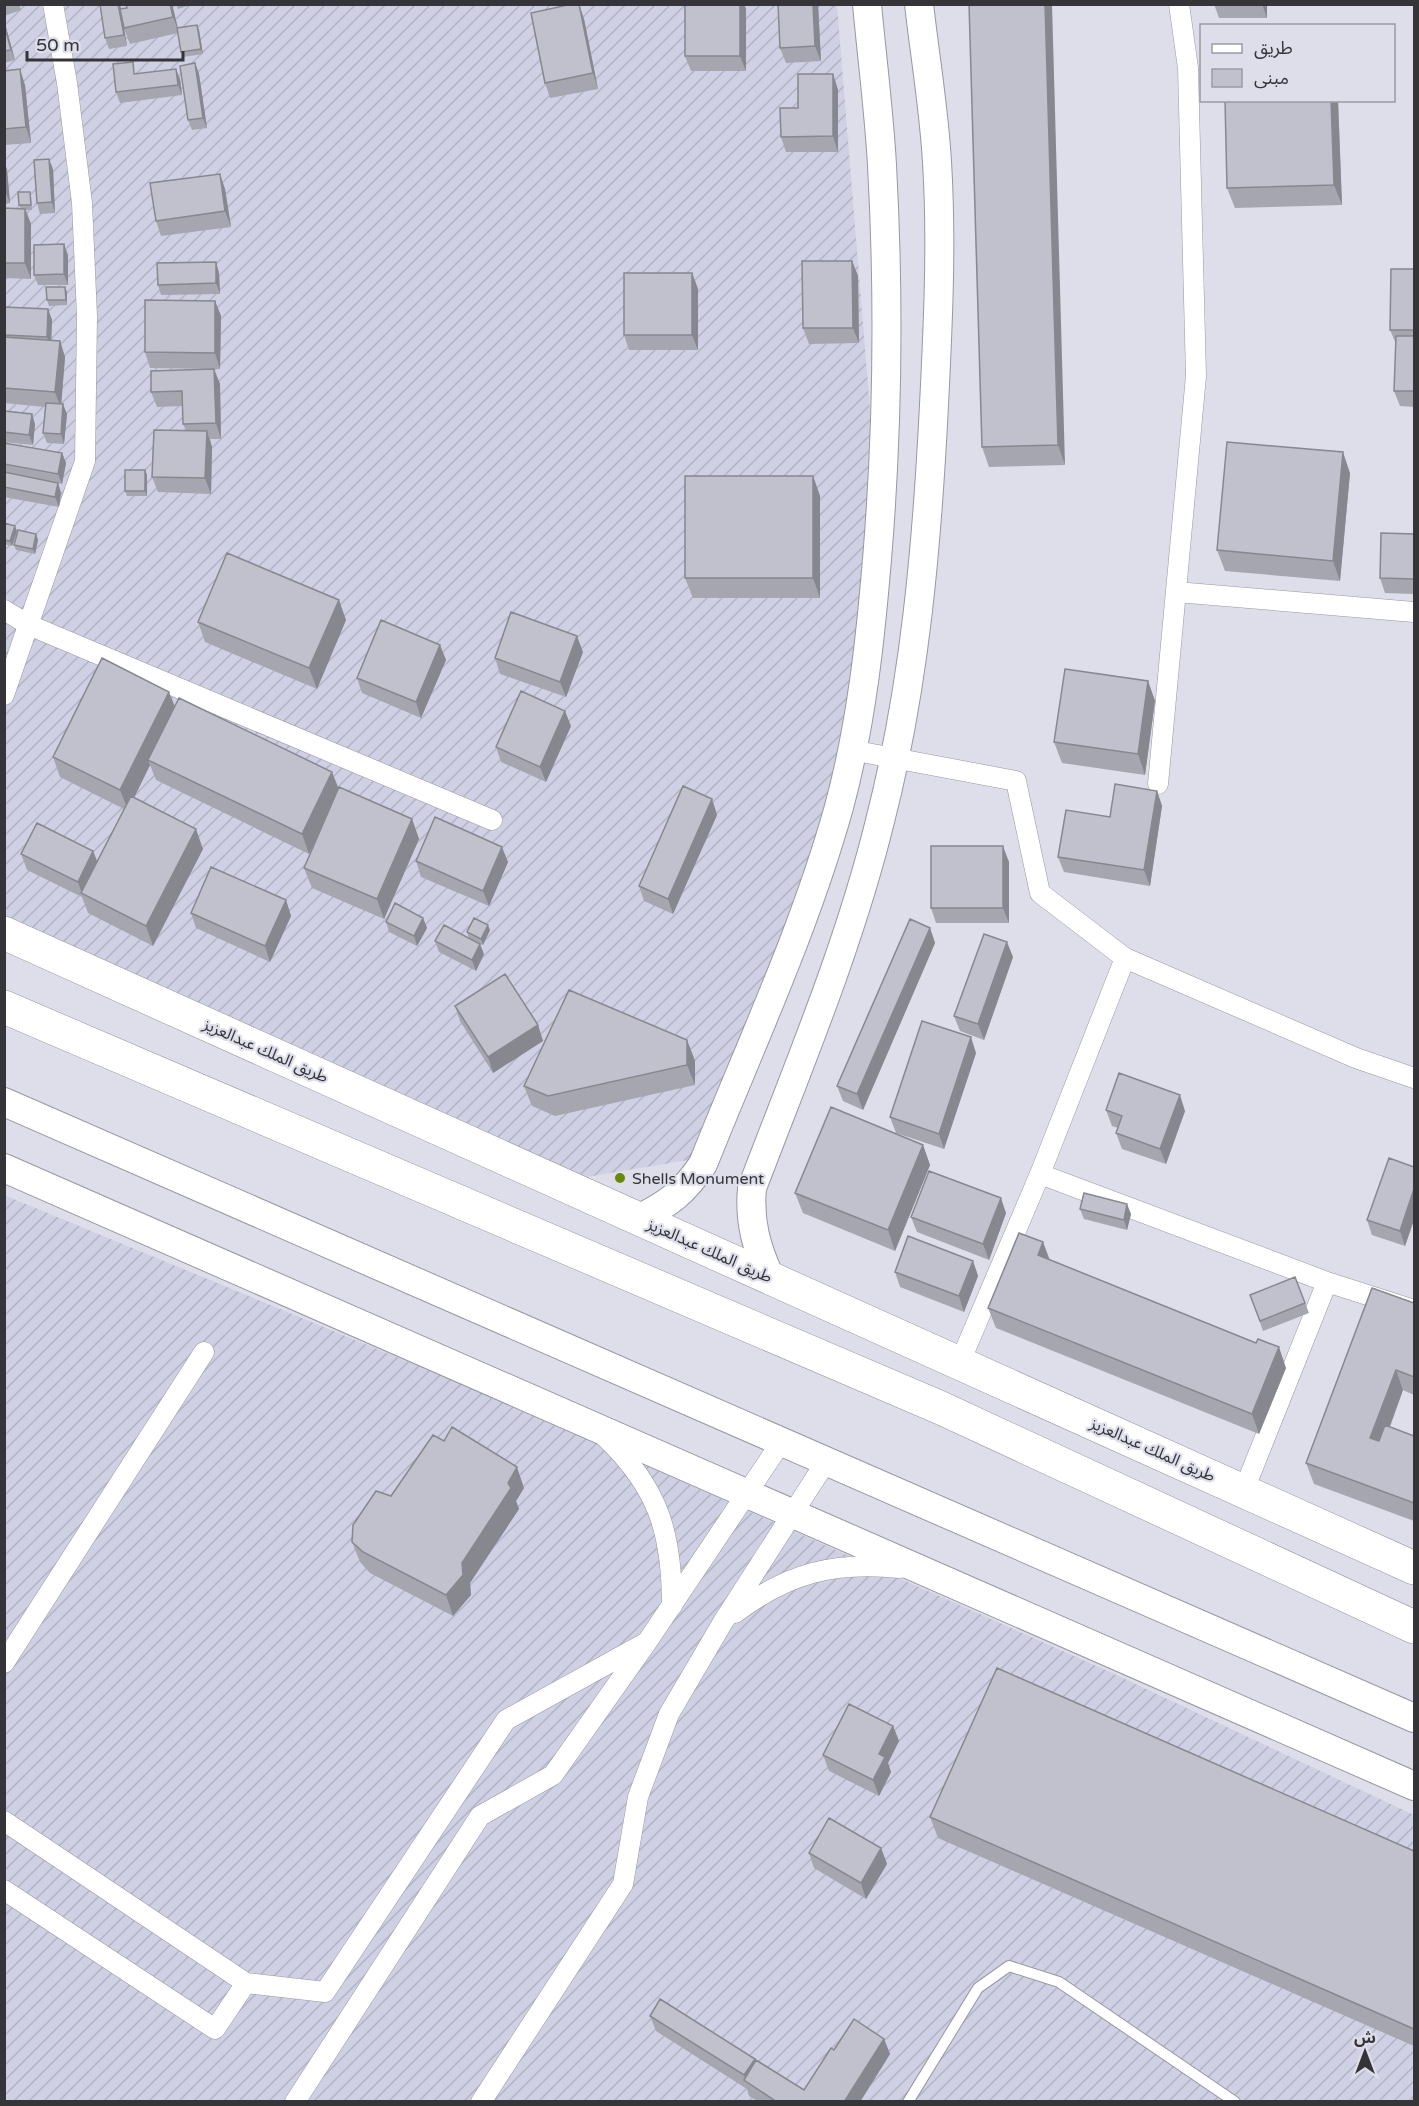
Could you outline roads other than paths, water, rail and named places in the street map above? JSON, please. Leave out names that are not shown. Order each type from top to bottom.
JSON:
[{"type":"highway","name":"طريق الملك عبدالعزيز","points":[[4,933],[1414,1568]]},
{"type":"highway","points":[[4,1007],[941,1408],[1414,1627]]},
{"type":"main road","points":[[640,1218],[666,1205],[687,1188],[703,1164],[796,933],[838,807],[851,750],[871,638],[884,472],[888,333],[882,163],[867,4]]},
{"type":"main road","points":[[770,1277],[759,1254],[753,1230],[750,1210],[752,1188],[843,948],[880,822],[916,639],[930,474],[937,331],[937,161],[919,4]]},
{"type":"main road","points":[[4,1102],[1414,1718]]},
{"type":"main road","points":[[4,1168],[1414,1786]]},
{"type":"street","points":[[4,695],[85,461],[87,316],[82,203],[67,83],[53,4]]},
{"type":"street","points":[[1158,784],[1196,376],[1188,68],[1179,4]]},
{"type":"street","points":[[1176,592],[1414,612]]},
{"type":"street","points":[[4,610],[29,625],[492,820]]},
{"type":"street","points":[[851,750],[1016,782],[1040,893],[1125,958],[1356,1058],[1414,1078]]},
{"type":"street","points":[[960,1362],[1040,1174],[1125,958]]},
{"type":"street","points":[[1040,1174],[1327,1282],[1414,1310]]},
{"type":"street","points":[[1244,1490],[1327,1282]]},
{"type":"street","points":[[4,1663],[204,1352]]},
{"type":"street","points":[[591,1424],[632,1467],[659,1510],[668,1540],[672,1606]]},
{"type":"street","points":[[295,2102],[480,1816],[553,1775],[672,1606],[782,1441]]},
{"type":"street","points":[[481,2102],[623,1884],[638,1797],[669,1714],[723,1622],[827,1460]]},
{"type":"street","points":[[723,1622],[760,1594],[784,1581],[810,1573],[839,1566],[868,1565],[922,1571]]},
{"type":"street","points":[[4,1821],[246,1983],[325,1992],[506,1720],[647,1642]]},
{"type":"street","points":[[4,1890],[215,2029],[246,1983]]},
{"type":"lane","points":[[908,2102],[978,1988],[1009,1966],[1059,1982],[1235,2102]]},
{"type":"place","name":"Shells Monument","points":[[620,1178]]}]
